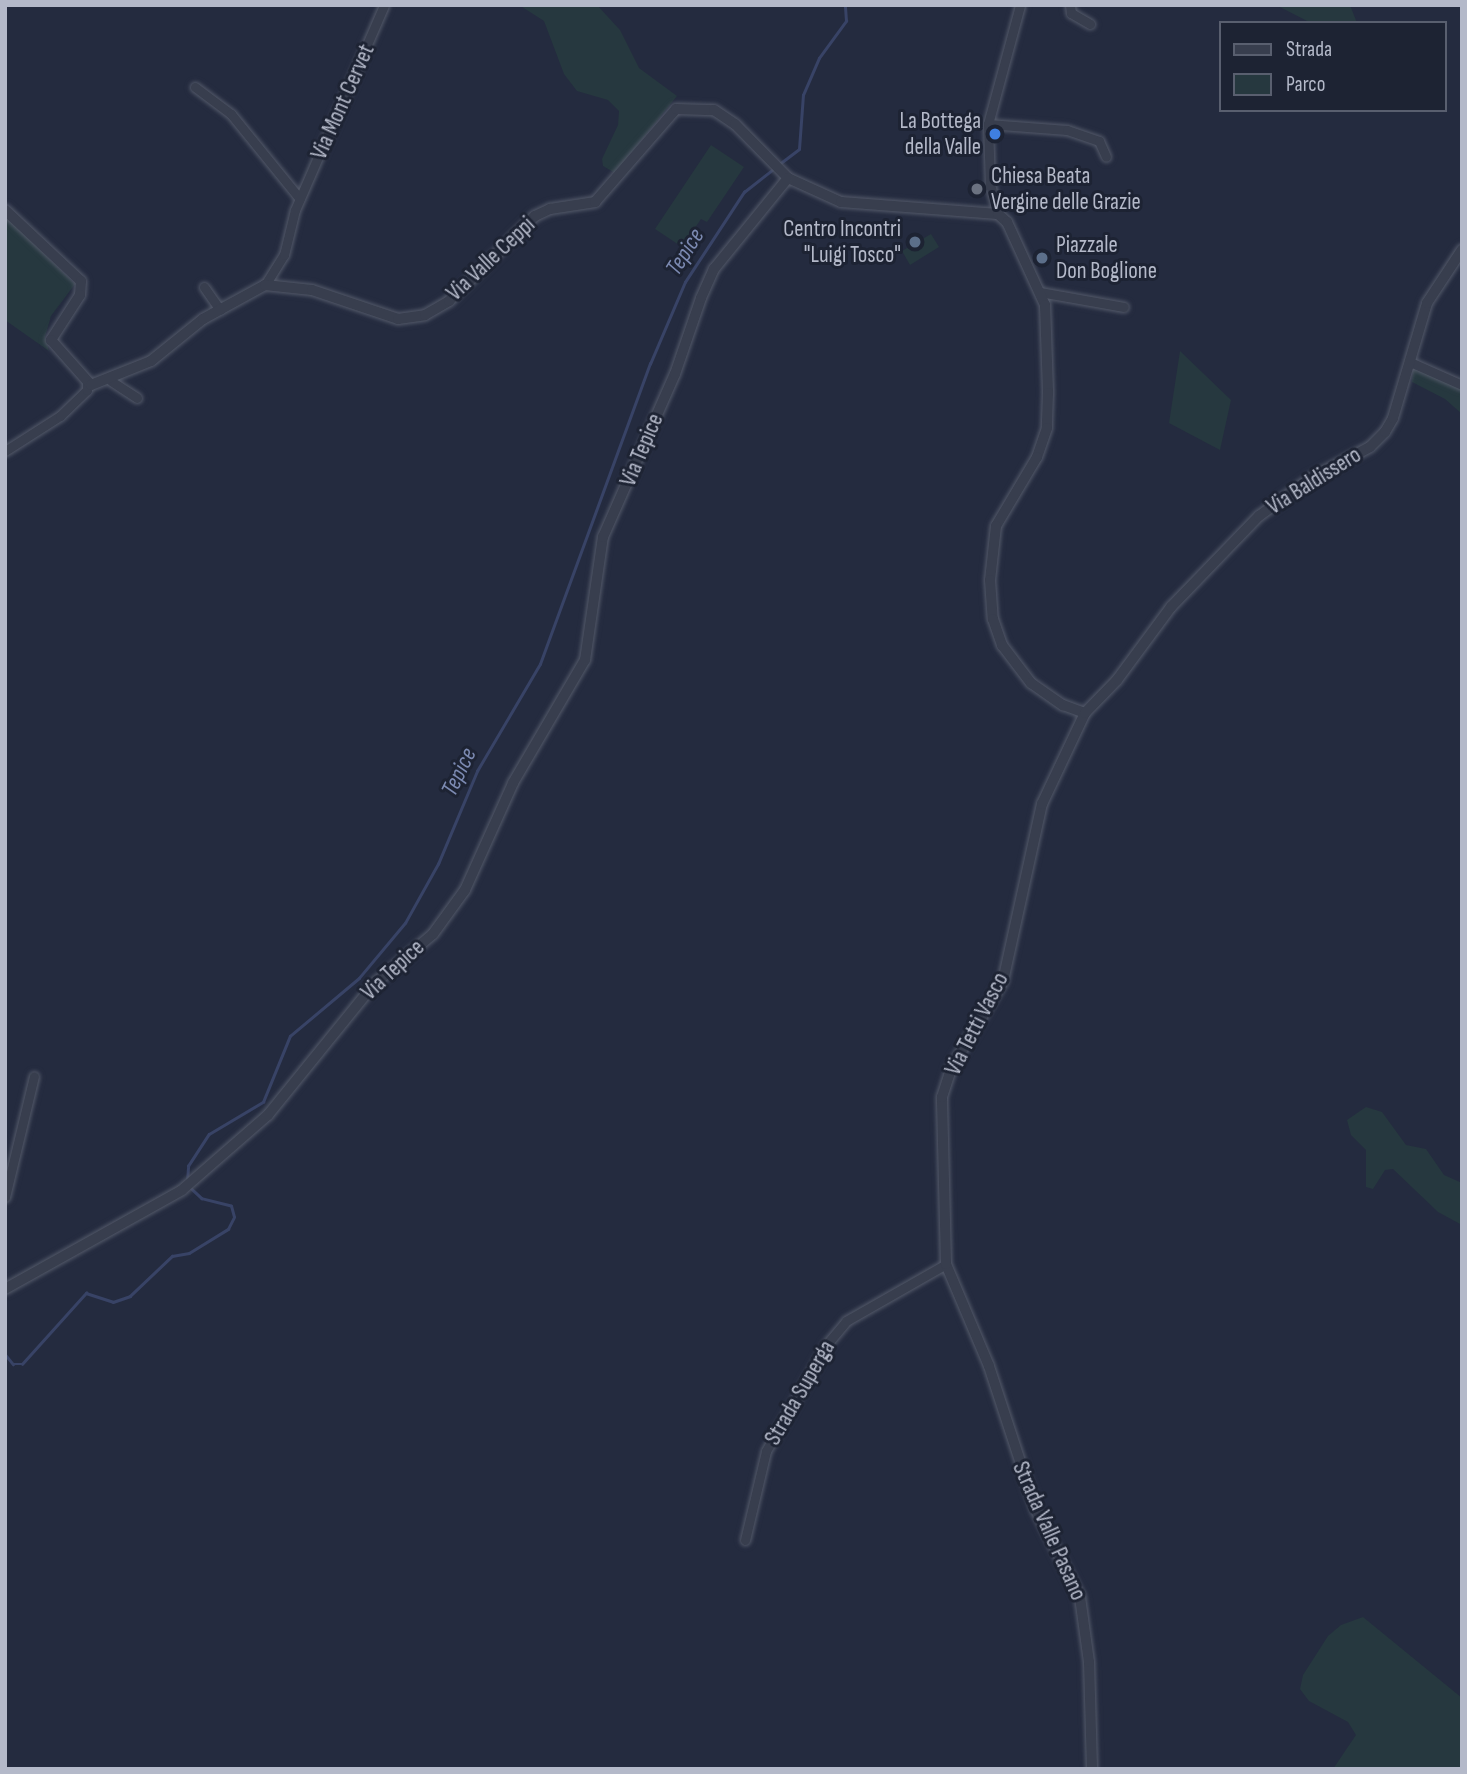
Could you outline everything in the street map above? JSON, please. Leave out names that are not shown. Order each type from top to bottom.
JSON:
[{"type":"street","name":"Via Mont Cervet","points":[[265,285],[284,255],[300,199],[384,5]]},
{"type":"street","points":[[1020,5],[1006,69],[988,124],[990,185],[998,214],[1007,222],[1045,305],[1047,428],[1037,457],[1011,495],[996,526],[990,580],[993,619],[1002,645],[1031,683],[1063,705],[1085,713]]},
{"type":"street","points":[[1070,5],[1071,13],[1090,24]]},
{"type":"street","name":"Via Mont Cervet","points":[[195,87],[231,114],[300,199]]},
{"type":"street","name":"Via Valle Ceppi","points":[[265,285],[312,290],[398,318],[425,315],[449,301],[535,216],[550,208],[595,202],[676,109],[714,110],[785,176]]},
{"type":"street","points":[[988,124],[1067,130],[1099,141],[1106,157]]},
{"type":"street","points":[[785,176],[841,202],[998,214]]},
{"type":"street","name":"Via Tepice","points":[[5,1289],[182,1190],[196,1178],[268,1115],[374,984],[433,934],[465,890],[513,783],[585,660],[603,537],[675,374],[701,298],[715,269],[785,176]]},
{"type":"street","points":[[5,209],[81,281],[80,295],[51,340],[86,383],[87,390],[60,416],[5,451]]},
{"type":"street","name":"Via Baldissero","points":[[1085,713],[1116,680],[1171,607],[1259,516],[1294,489],[1370,447],[1385,432],[1410,362],[1427,303],[1462,250]]},
{"type":"street","points":[[86,383],[111,381],[151,361],[220,310],[265,285]]},
{"type":"street","points":[[204,288],[220,310]]},
{"type":"street","points":[[1040,292],[1124,307]]},
{"type":"street","points":[[1410,362],[1462,385]]},
{"type":"street","points":[[111,381],[137,398]]},
{"type":"street","name":"Via Tetti Vasco","points":[[946,1264],[942,1097],[952,1067],[1003,981],[1042,804],[1085,713]]},
{"type":"street","points":[[5,1197],[34,1076]]},
{"type":"street","name":"Strada Superga","points":[[745,1540],[766,1451],[827,1344],[846,1321],[946,1264]]},
{"type":"street","name":"Strada Valle Pasano","points":[[946,1264],[989,1366],[1036,1510],[1080,1597],[1089,1662],[1091,1769]]},
{"type":"green space","points":[[519,5],[597,5],[620,30],[639,68],[677,96],[615,173],[603,166],[602,159],[618,125],[619,111],[608,100],[577,91],[564,74],[544,21]]},
{"type":"green space","points":[[1276,5],[1350,5],[1356,21],[1307,21]]},
{"type":"green space","points":[[711,145],[744,167],[707,222],[701,219],[682,247],[655,229]]},
{"type":"green space","points":[[5,216],[75,284],[51,316],[45,337],[49,351],[5,320]]},
{"type":"green space","points":[[931,234],[939,247],[910,265],[902,251]]},
{"type":"green space","points":[[1180,351],[1231,400],[1220,450],[1169,423]]},
{"type":"green space","points":[[1413,367],[1462,389],[1462,414],[1445,399],[1412,382]]},
{"type":"green space","points":[[1366,1107],[1382,1112],[1406,1145],[1426,1149],[1444,1175],[1462,1183],[1462,1225],[1438,1212],[1393,1169],[1385,1170],[1373,1189],[1366,1187],[1366,1150],[1351,1135],[1347,1120]]},
{"type":"green space","points":[[1363,1617],[1462,1698],[1462,1769],[1333,1769],[1356,1735],[1348,1722],[1309,1701],[1300,1689],[1303,1675],[1328,1636],[1341,1625]]},
{"type":"waterway","name":"Tepice","points":[[778,165],[799,149],[803,95],[819,58],[846,21],[845,5]]},
{"type":"waterway","name":"Tepice","points":[[187,1182],[188,1166],[209,1134],[263,1102],[290,1036],[359,978],[405,923],[438,864],[477,771],[540,664],[650,364],[685,282],[744,192],[773,169]]},
{"type":"waterway","name":"Tepice","points":[[5,1354],[13,1364],[22,1364],[86,1293],[113,1302],[130,1296],[172,1256],[189,1253],[228,1229],[234,1217],[231,1206],[202,1199],[190,1188]]},
{"type":"place","name":"La Bottega della Valle","points":[[995,134]]},
{"type":"place","name":"Chiesa Beata Vergine delle Grazie","points":[[977,189]]},
{"type":"place","name":"Centro Incontri \"Luigi Tosco\"","points":[[915,242]]},
{"type":"place","name":"Piazzale Don Boglione","points":[[1042,258]]}]
